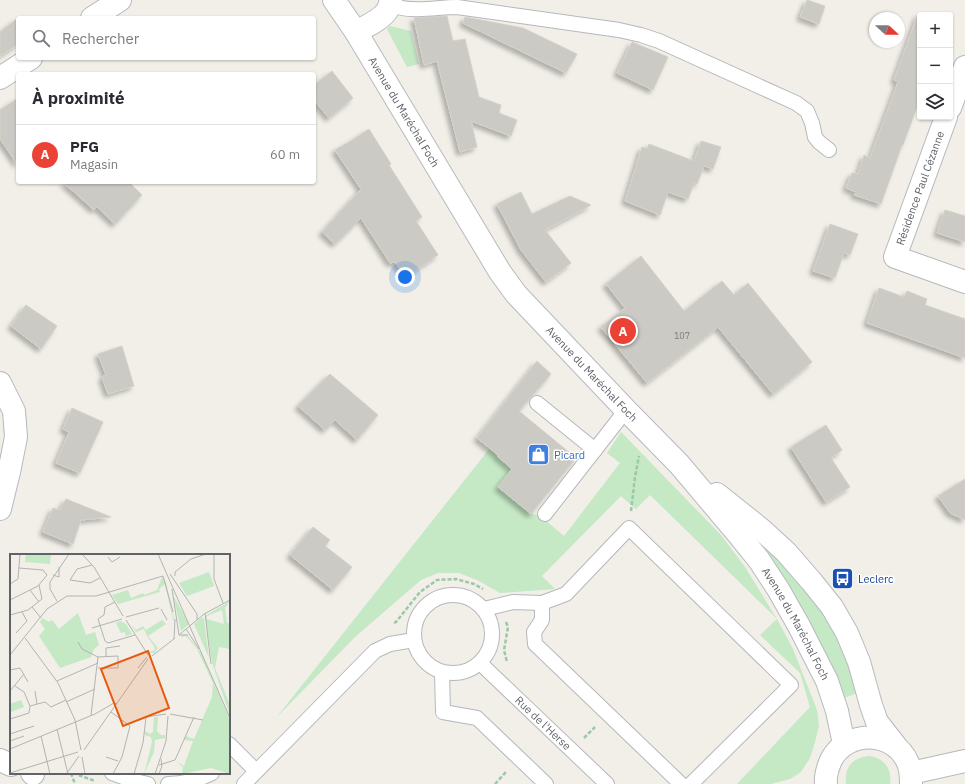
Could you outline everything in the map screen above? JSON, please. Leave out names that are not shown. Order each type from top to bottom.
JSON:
[{"type":"street","points":[[95,16],[120,0]]},
{"type":"street","name":"Avenue du Maréchal Foch","points":[[334,0],[356,32],[500,272],[516,294],[679,464],[759,560],[778,589],[799,626],[827,681],[837,711],[844,744]]},
{"type":"street","points":[[356,32],[385,14],[390,2]]},
{"type":"street","points":[[0,78],[28,60]]},
{"type":"street","points":[[953,100],[965,67]]},
{"type":"street","name":"Résidence Paul Cézanne","points":[[945,120],[895,257],[965,282]]},
{"type":"street","points":[[0,383],[14,411],[16,437],[0,509]]},
{"type":"street","points":[[679,464],[762,530],[786,552],[832,607],[847,633],[859,662],[876,722],[894,746]]},
{"type":"street","points":[[826,784],[828,767],[834,754],[844,744],[864,737],[875,737],[885,740],[903,753],[908,762],[911,778],[965,761]]},
{"type":"street","points":[[0,760],[10,765]]},
{"type":"lane","points":[[390,2],[402,8],[457,7],[530,17],[619,30],[659,40],[796,103],[807,110],[815,137],[830,150]]},
{"type":"lane","points":[[537,403],[595,450]]},
{"type":"lane","points":[[545,514],[626,410]]},
{"type":"lane","points":[[491,607],[490,619],[493,631],[492,642],[488,654],[480,663],[469,670],[456,673],[442,672],[432,668],[417,651],[414,640],[414,627],[418,615],[426,605],[437,597],[449,594],[463,595],[491,607],[514,602],[542,603],[566,594],[629,528],[792,685],[691,784]]},
{"type":"lane","points":[[542,603],[542,620],[534,632],[536,644],[680,784]]},
{"type":"lane","points":[[244,784],[375,651],[390,644],[414,640]]},
{"type":"lane","name":"Rue de l'Herse","points":[[480,663],[607,784]]},
{"type":"lane","points":[[442,672],[443,712],[476,718],[546,784]]},
{"type":"lane","points":[[232,751],[256,772]]},
{"type":"lane","points":[[115,774],[148,784]]},
{"type":"lane","points":[[168,784],[201,779],[210,774]]},
{"type":"path","points":[[629,528],[640,449]]},
{"type":"path","points":[[389,625],[396,622],[420,592],[437,580],[456,579],[474,584],[490,593],[491,607],[508,627],[504,650],[508,665]]},
{"type":"path","points":[[72,774],[75,784]]},
{"type":"path","points":[[75,774],[95,781]]},
{"type":"green space","points":[[390,26],[411,31],[419,64],[407,67],[387,29]]},
{"type":"green space","points":[[621,432],[721,535],[745,567],[777,619],[650,495],[636,509],[621,496],[542,576],[555,589],[500,593],[477,580],[459,573],[438,573],[421,580],[355,637],[276,718],[490,448],[512,469],[498,487],[531,514],[539,515],[564,536],[620,463],[607,453]]},
{"type":"green space","points":[[756,540],[760,540],[797,577],[831,622],[845,650],[857,693],[842,699]]},
{"type":"green space","points":[[777,619],[793,649],[817,710],[819,726],[810,758],[801,772],[790,779],[771,784],[737,784],[810,707],[800,673],[760,635]]},
{"type":"green space","points":[[870,756],[883,762],[889,769],[890,784],[846,784],[848,768],[851,764],[859,758]]},
{"type":"building","points":[[807,0],[825,6],[819,24],[800,17]]},
{"type":"building","points":[[447,16],[453,41],[465,39],[479,97],[501,105],[499,113],[517,120],[511,136],[471,121],[477,147],[460,152],[437,61],[424,65],[414,18]]},
{"type":"building","points":[[465,17],[523,28],[577,54],[566,73],[463,23]]},
{"type":"building","points":[[917,17],[917,107],[881,204],[854,195],[856,192],[846,188],[852,173],[858,174],[864,155],[870,158],[898,82],[894,80]]},
{"type":"building","points":[[16,20],[16,45],[0,56],[0,32]]},
{"type":"building","points":[[632,42],[668,57],[653,90],[617,73]]},
{"type":"building","points":[[332,71],[353,98],[329,118],[316,102],[316,83]]},
{"type":"building","points":[[16,99],[16,162],[0,139],[0,110]]},
{"type":"building","points":[[369,129],[391,164],[389,165],[422,217],[416,221],[438,255],[406,277],[395,262],[390,263],[361,218],[335,244],[322,232],[361,189],[335,150]]},
{"type":"building","points":[[701,141],[721,147],[713,169],[704,166],[697,184],[694,183],[688,199],[668,192],[660,215],[625,201],[642,147],[647,149],[649,144],[694,161]]},
{"type":"building","points":[[65,184],[131,184],[142,195],[115,224],[97,207],[94,210]]},
{"type":"building","points":[[521,192],[532,214],[570,196],[591,205],[545,230],[571,263],[546,282],[521,250],[497,204]]},
{"type":"building","points":[[945,210],[965,216],[965,242],[937,233]]},
{"type":"building","points":[[830,224],[858,234],[850,255],[844,253],[835,278],[813,271]]},
{"type":"building","points":[[641,256],[684,311],[722,281],[734,295],[748,283],[812,362],[773,394],[718,327],[647,383],[601,327],[625,308],[606,284]]},
{"type":"building","points":[[879,288],[904,297],[907,291],[927,299],[925,305],[965,319],[965,358],[867,323]]},
{"type":"building","points":[[26,305],[57,326],[41,349],[11,326]]},
{"type":"building","points":[[122,346],[134,386],[108,394],[102,377],[106,375],[98,354]]},
{"type":"building","points":[[537,361],[551,374],[519,411],[576,458],[531,514],[498,487],[512,469],[477,438]]},
{"type":"building","points":[[330,374],[378,415],[357,440],[335,420],[325,430],[298,406]]},
{"type":"building","points":[[72,408],[103,422],[80,473],[56,463],[69,432],[63,429]]},
{"type":"building","points":[[826,425],[842,450],[831,458],[850,487],[826,502],[791,447]]},
{"type":"building","points":[[965,479],[965,520],[950,513],[938,496]]},
{"type":"building","points":[[66,499],[111,517],[81,520],[73,544],[43,532],[53,508],[60,510]]},
{"type":"building","points":[[313,527],[330,540],[325,546],[352,567],[333,590],[290,555]]},
{"type":"place","name":"PFG","points":[[623,331]]},
{"type":"place","name":"Picard","points":[[538,455]]},
{"type":"place","name":"Leclerc","points":[[842,579]]}]
